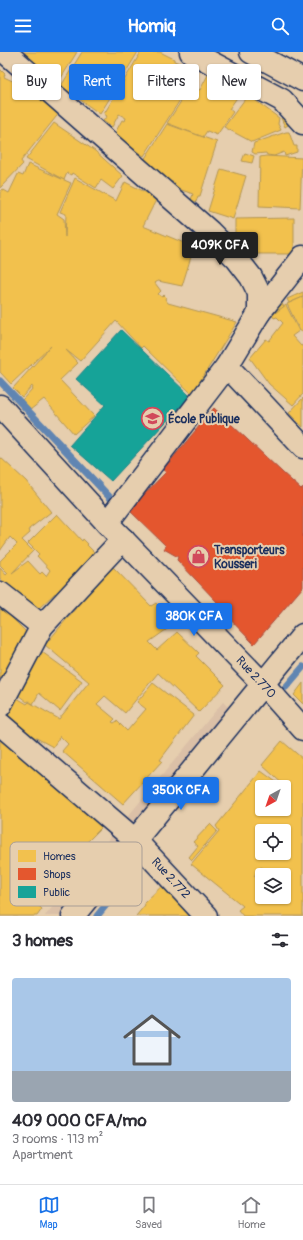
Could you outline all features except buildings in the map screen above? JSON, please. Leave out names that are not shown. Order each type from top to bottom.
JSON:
[{"type":"street","points":[[5,52],[210,232],[237,259],[251,277],[259,294],[259,313]]},
{"type":"street","points":[[191,52],[282,100],[303,123]]},
{"type":"street","points":[[252,52],[303,80]]},
{"type":"street","points":[[107,523],[227,366],[259,313],[303,257]]},
{"type":"street","points":[[227,366],[303,447]]},
{"type":"street","name":"Rue 2.770","points":[[0,406],[107,523],[264,685],[303,729]]},
{"type":"street","points":[[0,706],[42,626],[123,539]]},
{"type":"street","points":[[0,593],[42,626]]},
{"type":"street","points":[[135,840],[264,685],[303,635]]},
{"type":"street","name":"Rue 2.772","points":[[0,724],[135,840]]},
{"type":"street","name":"Rue 2.772","points":[[142,847],[206,916]]},
{"type":"street","points":[[73,916],[81,906]]},
{"type":"shaded area","points":[[223,702],[245,724],[142,852],[142,842],[107,842]]},
{"type":"shaded area","points":[[53,906],[98,906],[90,916],[45,916]]},
{"type":"waterway","points":[[0,381],[118,506]]},
{"type":"waterway","points":[[286,687],[303,667]]},
{"type":"waterway","points":[[97,916],[105,906]]},
{"type":"place","name":"École Publique","points":[[153,419]]},
{"type":"place","name":"Transporteurs Kousseri","points":[[198,557]]}]
